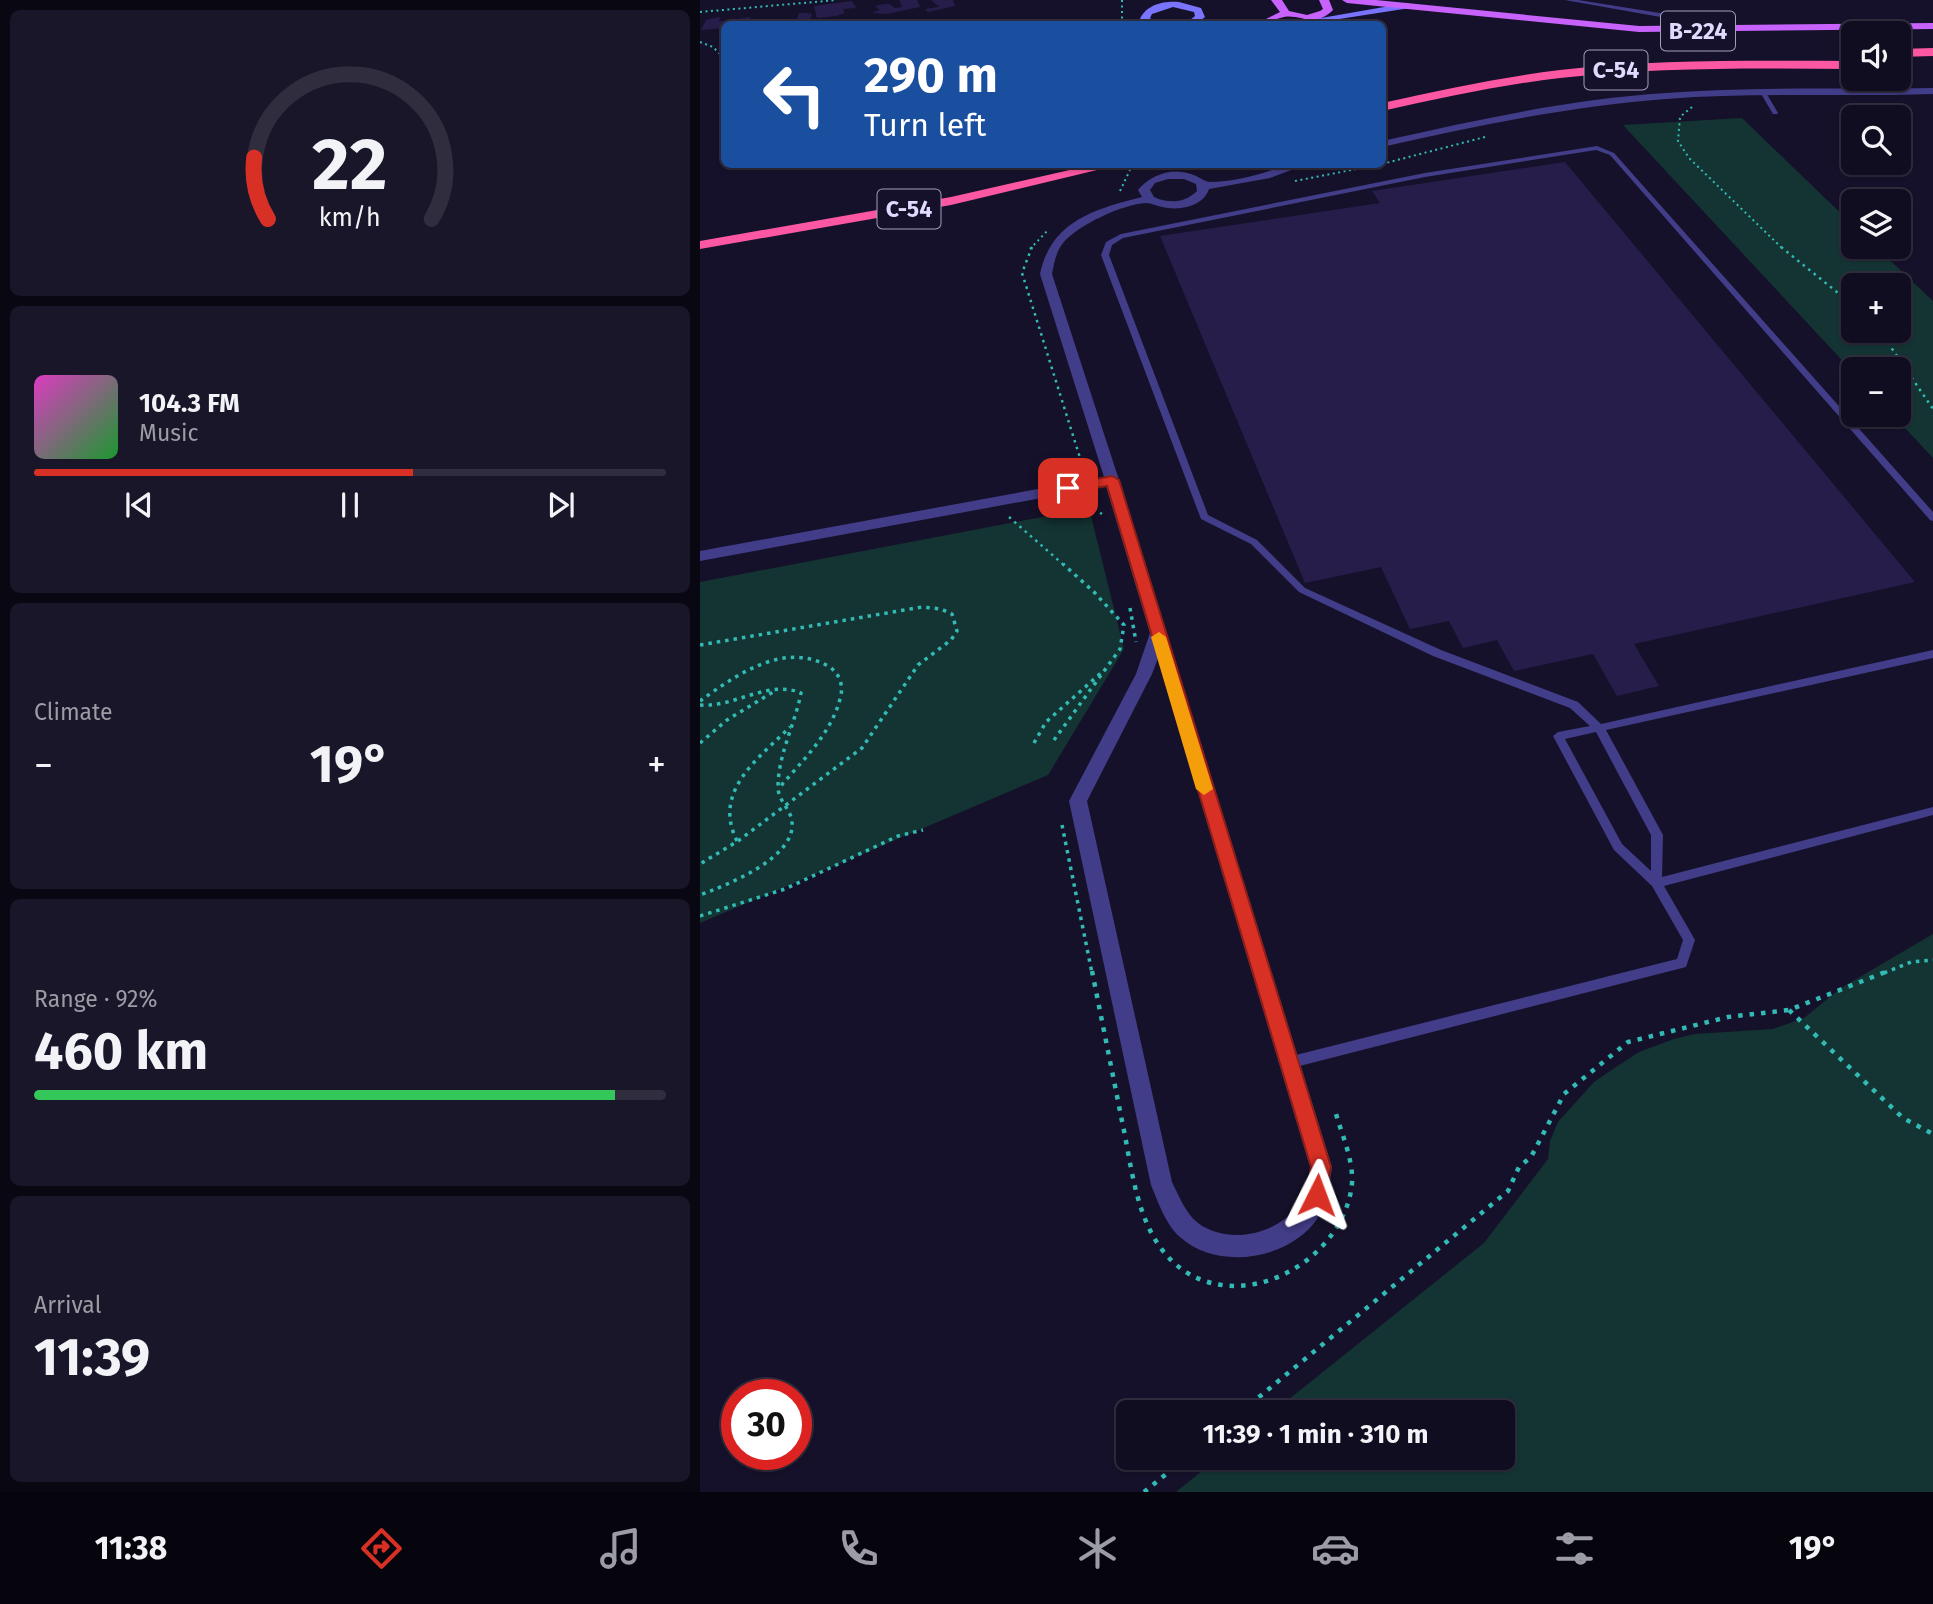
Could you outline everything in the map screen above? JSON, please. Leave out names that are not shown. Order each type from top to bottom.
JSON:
[{"type":"highway","points":[[1911,53],[1933,52]]},
{"type":"highway","name":"C-54","points":[[1386,94],[1490,73],[1564,62],[1639,56],[1841,55]]},
{"type":"highway","points":[[1911,64],[1933,63]]},
{"type":"highway","name":"C-54","points":[[1386,106],[1561,74],[1690,66],[1841,65]]},
{"type":"highway","name":"C-54","points":[[700,230],[921,194],[1043,168]]},
{"type":"highway","name":"C-54","points":[[700,245],[951,201],[1098,168]]},
{"type":"main road","points":[[1276,0],[1282,4],[1285,13]]},
{"type":"main road","points":[[1268,21],[1285,13],[1296,17],[1317,16],[1328,10],[1324,0]]},
{"type":"main road","name":"B-224","points":[[1347,0],[1639,29],[1933,26]]},
{"type":"main road","points":[[1148,21],[1145,15],[1151,4],[1168,2],[1194,8],[1205,21]]},
{"type":"main road","points":[[1311,21],[1407,6]]},
{"type":"street","points":[[1386,143],[1585,104],[1630,99],[1763,92],[1933,91]]},
{"type":"street","points":[[1203,187],[1266,176],[1290,168]]},
{"type":"street","points":[[1149,199],[1144,190],[1155,173],[1186,176],[1200,182],[1203,187]]},
{"type":"street","points":[[1158,634],[1144,674],[1078,801],[1160,1180],[1177,1213],[1190,1230],[1210,1241],[1238,1247],[1270,1241],[1286,1233],[1317,1195],[1321,1167],[1287,1063],[1112,480],[1046,274],[1047,261],[1054,247],[1076,225],[1110,209],[1149,199],[1164,205],[1184,204],[1199,197],[1203,187]]},
{"type":"street","points":[[700,556],[1112,480]]},
{"type":"lane","points":[[1568,0],[1666,16],[1723,16],[1729,21],[1728,30]]},
{"type":"lane","points":[[1763,92],[1775,113]]},
{"type":"lane","points":[[1656,883],[1657,835],[1599,727],[1574,705],[1437,653],[1302,590],[1254,542],[1203,517],[1105,255],[1109,244],[1121,236],[1425,175],[1597,148],[1612,154],[1933,518]]},
{"type":"lane","points":[[1287,1063],[1682,963],[1689,940],[1656,883],[1618,847],[1558,736],[1933,654]]},
{"type":"lane","points":[[1656,883],[1933,811]]},
{"type":"path","points":[[700,12],[781,7],[836,0]]},
{"type":"path","points":[[1122,0],[1122,21]]},
{"type":"path","points":[[700,42],[713,47],[721,55]]},
{"type":"path","points":[[1697,104],[1680,117],[1678,141],[1689,158],[1781,247],[1841,295]]},
{"type":"path","points":[[1386,163],[1490,136]]},
{"type":"path","points":[[1116,195],[1128,177],[1129,168]]},
{"type":"path","points":[[1296,181],[1362,168]]},
{"type":"path","points":[[1057,222],[1029,250],[1022,261],[1022,273],[1081,461],[1082,468],[1072,475]]},
{"type":"path","points":[[1890,343],[1933,409]]},
{"type":"path","points":[[1064,509],[1093,508],[1105,517]]},
{"type":"path","points":[[1009,517],[1094,592],[1124,625]]},
{"type":"path","points":[[1127,596],[1134,623],[1134,651]]},
{"type":"path","points":[[700,645],[902,609],[930,607],[945,608],[952,614],[957,631],[951,640],[918,665],[862,748],[785,808],[700,864]]},
{"type":"path","points":[[1124,625],[1142,621]]},
{"type":"path","points":[[1054,740],[1120,649],[1124,625]]},
{"type":"path","points":[[700,703],[749,670],[783,658],[795,656],[815,659],[833,669],[841,680],[841,699],[828,730],[778,790]]},
{"type":"path","points":[[1034,743],[1046,722],[1109,666]]},
{"type":"path","points":[[700,703],[728,702],[778,689],[795,688],[801,693],[778,790],[792,821],[792,834],[784,848],[747,875],[700,895]]},
{"type":"path","points":[[700,743],[727,720],[778,689]]},
{"type":"path","points":[[738,841],[727,818],[736,784],[792,725]]},
{"type":"path","points":[[1062,821],[1136,1190],[1149,1225],[1164,1252],[1184,1270],[1212,1282],[1243,1287],[1275,1281],[1300,1268],[1328,1244],[1343,1217],[1351,1191],[1350,1163],[1336,1114]]},
{"type":"path","points":[[700,916],[785,889],[898,836],[923,830]]},
{"type":"path","points":[[1255,1400],[1508,1191],[1519,1167],[1531,1157],[1564,1094],[1628,1042],[1728,1017],[1789,1010],[1911,961],[1933,960]]},
{"type":"path","points":[[1789,1010],[1903,1118],[1933,1134]]},
{"type":"path","points":[[1144,1492],[1171,1470]]},
{"type":"green space","points":[[1742,118],[1841,213],[1841,259],[1889,259],[1903,273],[1841,273],[1841,343],[1911,343],[1911,280],[1933,301],[1933,458],[1904,427],[1911,427],[1911,357],[1841,357],[1841,359],[1623,125]]},
{"type":"green space","points":[[1089,508],[1124,649],[1048,775],[700,923],[700,582]]},
{"type":"green space","points":[[1933,934],[1933,1492],[1176,1492],[1203,1470],[1515,1470],[1515,1400],[1288,1400],[1484,1243],[1548,1159],[1550,1141],[1558,1122],[1594,1082],[1639,1052],[1674,1039],[1695,1034],[1773,1029],[1804,1018],[1841,988]]},
{"type":"building","points":[[899,0],[917,0],[920,7],[887,14],[872,13],[880,10],[875,6],[884,4],[895,8],[902,7]]},
{"type":"building","points":[[931,0],[953,0],[955,6],[928,12],[925,9],[939,7]]},
{"type":"building","points":[[852,1],[856,8],[843,9],[845,13],[836,16],[817,18],[814,6]]},
{"type":"building","points":[[799,13],[812,14],[810,20],[796,21]]},
{"type":"building","points":[[720,17],[721,28],[701,30],[706,20]]},
{"type":"building","points":[[750,17],[751,21],[727,21]]},
{"type":"building","points":[[1565,162],[1915,582],[1634,644],[1659,686],[1617,696],[1593,654],[1514,671],[1497,640],[1463,648],[1449,621],[1410,629],[1381,567],[1305,583],[1160,236],[1380,203],[1372,191]]},
{"type":"slow traffic","points":[[1159,637],[1204,789]]},
{"type":"route","points":[[1068,488],[1112,480],[1287,1063],[1321,1167],[1317,1195]]}]
